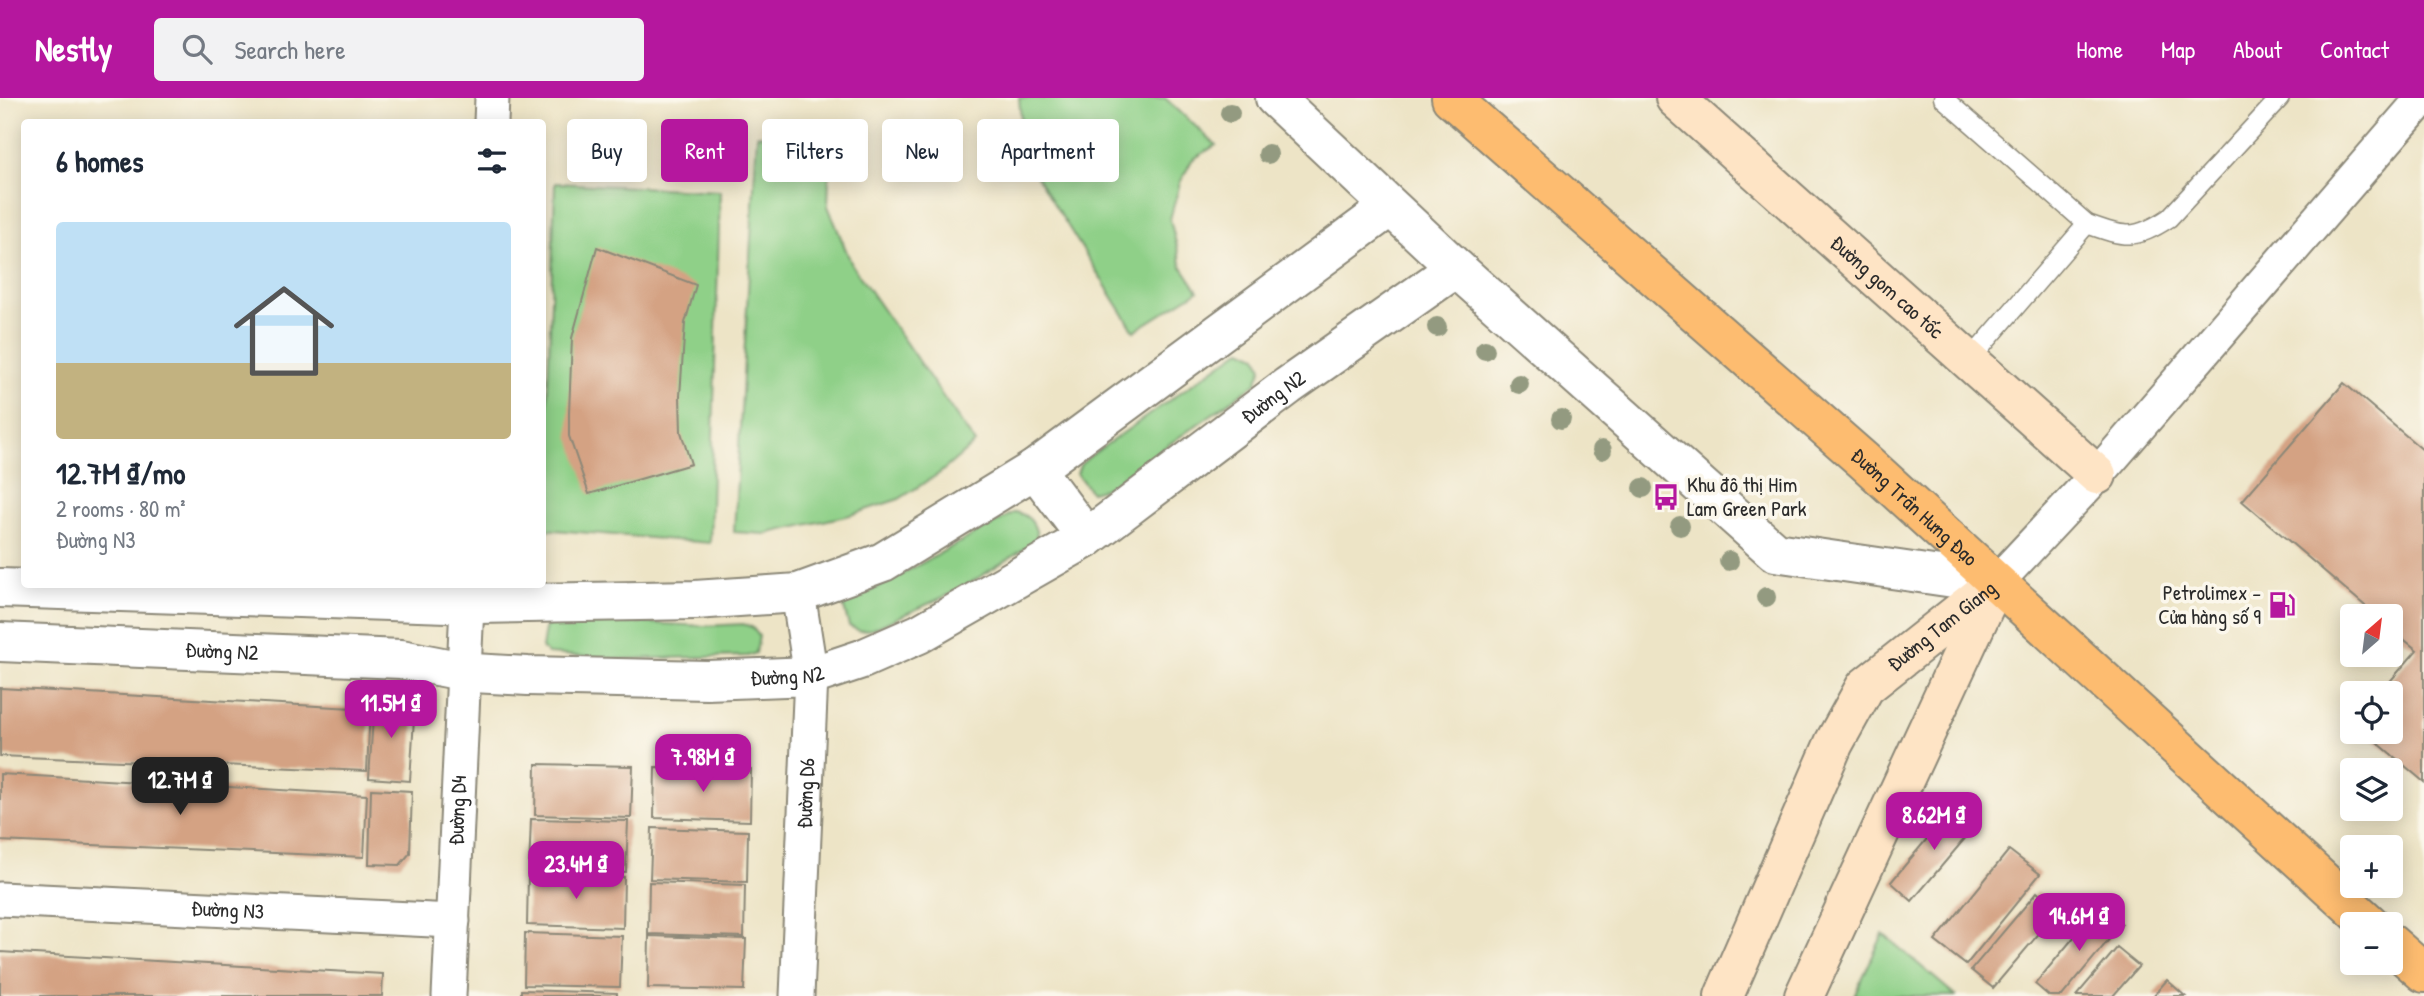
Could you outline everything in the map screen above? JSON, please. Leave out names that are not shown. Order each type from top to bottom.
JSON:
[{"type":"highway","name":"Đường Trần Hưng Đạo","points":[[1451,98],[1864,461],[2357,912]]},
{"type":"highway","points":[[2403,954],[2424,973]]},
{"type":"main road","name":"Đường gom cao tốc","points":[[1675,98],[2097,475]]},
{"type":"main road","name":"Đường Tam Giang","points":[[1724,996],[1834,743],[1865,687],[1996,584]]},
{"type":"main road","name":"Đường Tam Giang","points":[[1804,996],[1996,584]]},
{"type":"street","points":[[491,119],[492,98]]},
{"type":"street","points":[[1275,98],[1455,268],[1774,552],[1996,584],[2097,475],[2423,98]]},
{"type":"street","points":[[0,588],[102,593],[468,594],[695,600],[798,593],[883,562],[1035,468],[1390,207]]},
{"type":"street","name":"Đường N2","points":[[0,642],[401,659],[463,672],[706,680],[811,676],[862,659],[919,634],[1087,538],[1288,386],[1455,268]]},
{"type":"street","points":[[1035,468],[1087,538]]},
{"type":"street","points":[[98,645],[102,593]]},
{"type":"street","name":"Đường D6","points":[[797,996],[811,676],[798,593]]},
{"type":"street","name":"Đường D4","points":[[449,996],[468,594]]},
{"type":"street","name":"Đường N3","points":[[0,899],[453,921]]},
{"type":"lane","points":[[1943,98],[2087,224],[2123,237],[2148,232],[2158,225],[2227,158],[2280,98]]},
{"type":"lane","points":[[1969,361],[2087,224]]},
{"type":"green space","points":[[1019,98],[1165,98],[1216,145],[1192,160],[1180,183],[1170,219],[1182,267],[1198,291],[1134,331],[1040,182],[1119,182],[1119,119],[1021,119]]},
{"type":"green space","points":[[757,135],[762,136],[762,182],[829,182],[828,206],[852,265],[975,443],[940,473],[899,499],[850,515],[765,534],[734,532]]},
{"type":"green space","points":[[555,183],[720,191],[710,543],[546,529],[546,442]]},
{"type":"green space","points":[[1242,349],[1257,356],[1262,368],[1256,383],[1107,488],[1091,492],[1077,474],[1080,465]]},
{"type":"green space","points":[[1015,512],[1024,515],[1032,523],[1037,535],[1033,543],[959,590],[873,629],[860,631],[849,626],[843,604],[847,596],[869,592]]},
{"type":"green space","points":[[567,619],[705,626],[743,624],[752,627],[759,636],[756,653],[748,656],[621,659],[548,654],[542,648],[545,629],[550,622]]},
{"type":"green space","points":[[1883,934],[1956,996],[1854,996]]},
{"type":"building","points":[[597,247],[696,285],[685,323],[680,396],[681,432],[691,464],[589,494],[569,436],[569,413],[572,338]]},
{"type":"building","points":[[2344,383],[2424,451],[2424,782],[2403,764],[2403,758],[2396,758],[2379,744],[2403,744],[2403,681],[2390,681],[2417,650],[2403,639],[2403,604],[2363,604],[2242,501]]},
{"type":"building","points":[[0,688],[370,709],[367,771],[0,756]]},
{"type":"building","points":[[380,695],[391,696],[405,706],[414,719],[410,781],[369,778],[374,703]]},
{"type":"building","points":[[536,764],[633,766],[631,818],[535,815]]},
{"type":"building","points":[[655,767],[751,769],[750,821],[654,818]]},
{"type":"building","points":[[0,774],[367,795],[364,857],[0,841]]},
{"type":"building","points":[[371,789],[412,791],[410,853],[400,865],[369,864]]},
{"type":"building","points":[[1956,804],[1978,823],[1912,901],[1891,882]]},
{"type":"building","points":[[531,819],[628,821],[626,872],[529,870]]},
{"type":"building","points":[[652,828],[748,831],[747,882],[650,879]]},
{"type":"building","points":[[2009,850],[2040,874],[1966,965],[1935,941]]},
{"type":"building","points":[[528,874],[624,877],[623,928],[527,925]]},
{"type":"building","points":[[649,882],[745,885],[744,937],[648,934]]},
{"type":"building","points":[[2037,892],[2058,911],[1993,988],[1971,970]]},
{"type":"building","points":[[2100,906],[2122,924],[2062,996],[2049,996],[2035,984]]},
{"type":"building","points":[[525,933],[622,936],[620,987],[524,985]]},
{"type":"building","points":[[649,936],[746,939],[744,990],[648,988]]},
{"type":"building","points":[[2117,948],[2139,966],[2113,996],[2076,996]]},
{"type":"building","points":[[0,952],[383,974],[382,996],[0,996]]},
{"type":"building","points":[[2167,980],[2185,996],[2153,996]]},
{"type":"building","points":[[521,990],[617,993],[617,996],[521,996]]},
{"type":"place","name":"Khu đô thị Him Lam Green Park","points":[[1666,497]]},
{"type":"place","name":"Petrolimex – Cửa hàng số 9","points":[[2282,605]]}]
